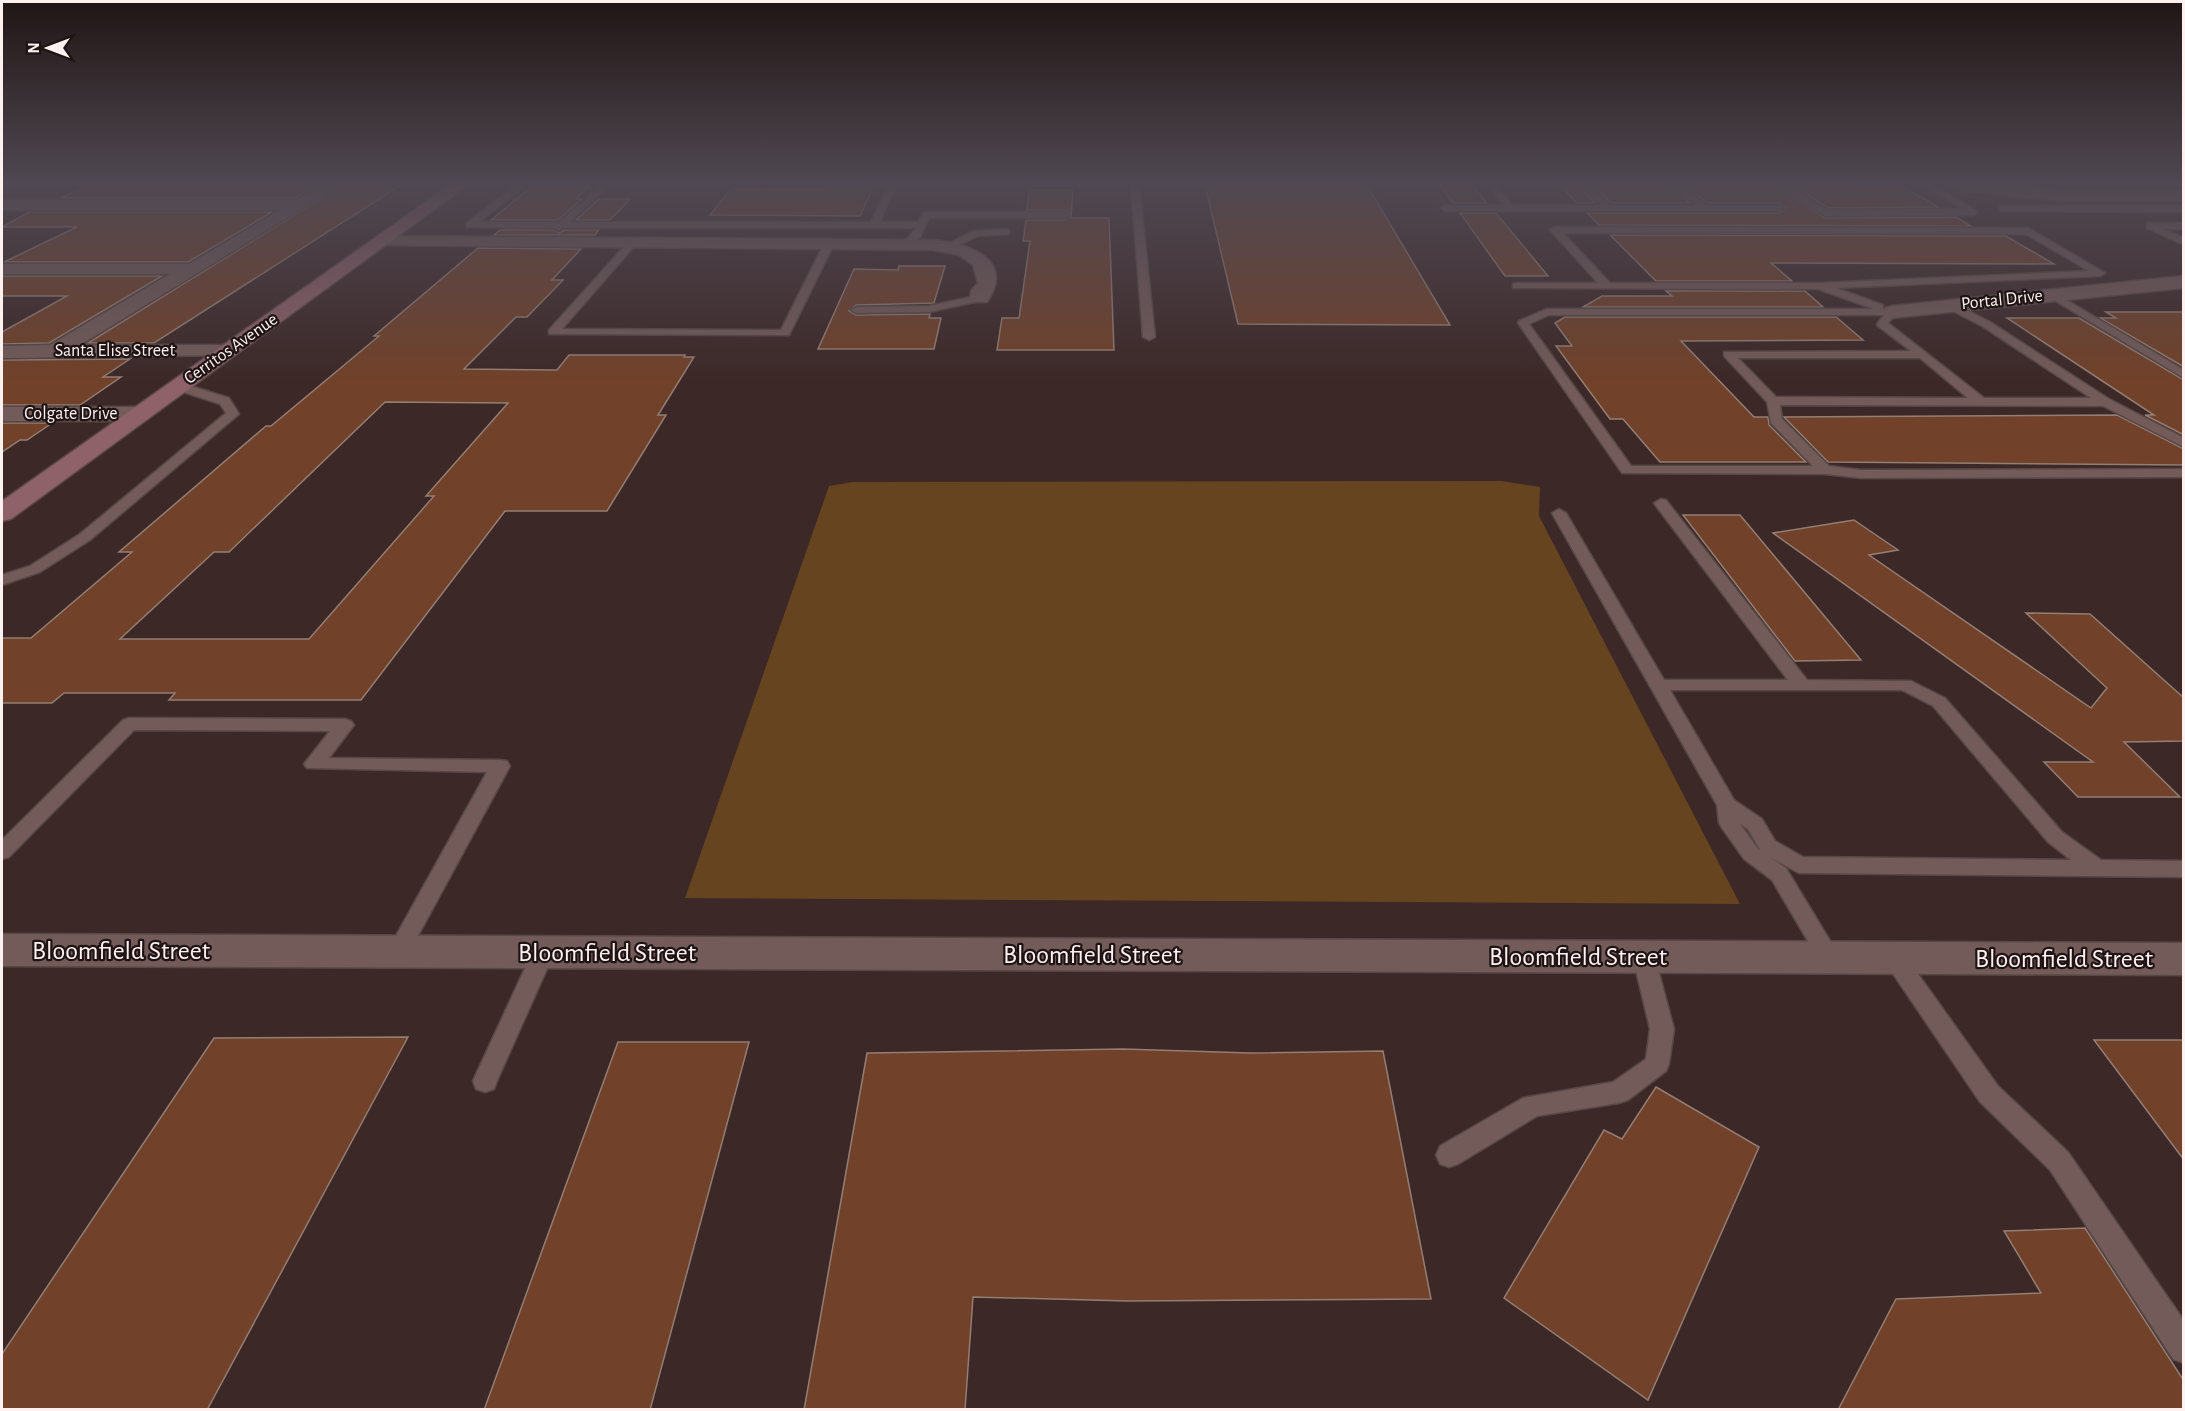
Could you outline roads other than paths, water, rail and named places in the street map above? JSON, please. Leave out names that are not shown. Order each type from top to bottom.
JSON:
[{"type":"main road","name":"Cerritos Avenue","points":[[2,513],[369,251]]},
{"type":"street","points":[[54,351],[222,251]]},
{"type":"street","points":[[963,251],[981,261],[987,272],[987,284],[981,291],[980,297]]},
{"type":"street","points":[[2,269],[193,269]]},
{"type":"street","name":"Portal Drive","points":[[1892,312],[2184,282]]},
{"type":"street","name":"Santa Elise Street","points":[[2,352],[228,351]]},
{"type":"street","name":"Colgate Drive","points":[[2,414],[140,414]]},
{"type":"street","name":"Bloomfield Street","points":[[2,950],[2184,959]]},
{"type":"lane","points":[[625,251],[553,332],[785,333],[826,251]]},
{"type":"lane","points":[[1141,251],[1149,337]]},
{"type":"lane","points":[[1574,251],[1606,285]]},
{"type":"lane","points":[[1517,286],[1819,286],[2100,273],[2062,251]]},
{"type":"lane","points":[[1819,286],[1892,312]]},
{"type":"lane","points":[[2054,295],[2184,375]]},
{"type":"lane","points":[[856,310],[929,309],[980,297]]},
{"type":"lane","points":[[1951,306],[1986,324],[2105,402],[2184,443]]},
{"type":"lane","points":[[1892,312],[1547,312],[1523,323],[1627,470],[1825,470],[1861,474],[2184,473]]},
{"type":"lane","points":[[1892,312],[1882,324],[1981,402]]},
{"type":"lane","points":[[1825,470],[1776,420],[1773,401],[1728,354],[1923,355]]},
{"type":"lane","points":[[2,580],[35,569],[85,537],[233,414],[225,401],[178,387]]},
{"type":"lane","points":[[1773,401],[2105,402]]},
{"type":"lane","points":[[1661,503],[1801,684]]},
{"type":"lane","points":[[1559,513],[1727,805],[1729,823],[1751,854],[1779,874],[1830,959]]},
{"type":"lane","points":[[1657,685],[1905,685],[1939,702],[2055,837],[2097,868]]},
{"type":"lane","points":[[2,852],[129,724],[345,725],[314,764],[500,766],[398,952]]},
{"type":"lane","points":[[1727,805],[1755,824],[1768,846],[1799,865],[2184,869]]},
{"type":"lane","points":[[485,1081],[543,953]]},
{"type":"lane","points":[[1449,1155],[1532,1106],[1619,1092],[1657,1064],[1662,1029],[1644,958]]},
{"type":"lane","points":[[1895,959],[1989,1094],[2059,1161],[2184,1348]]}]
